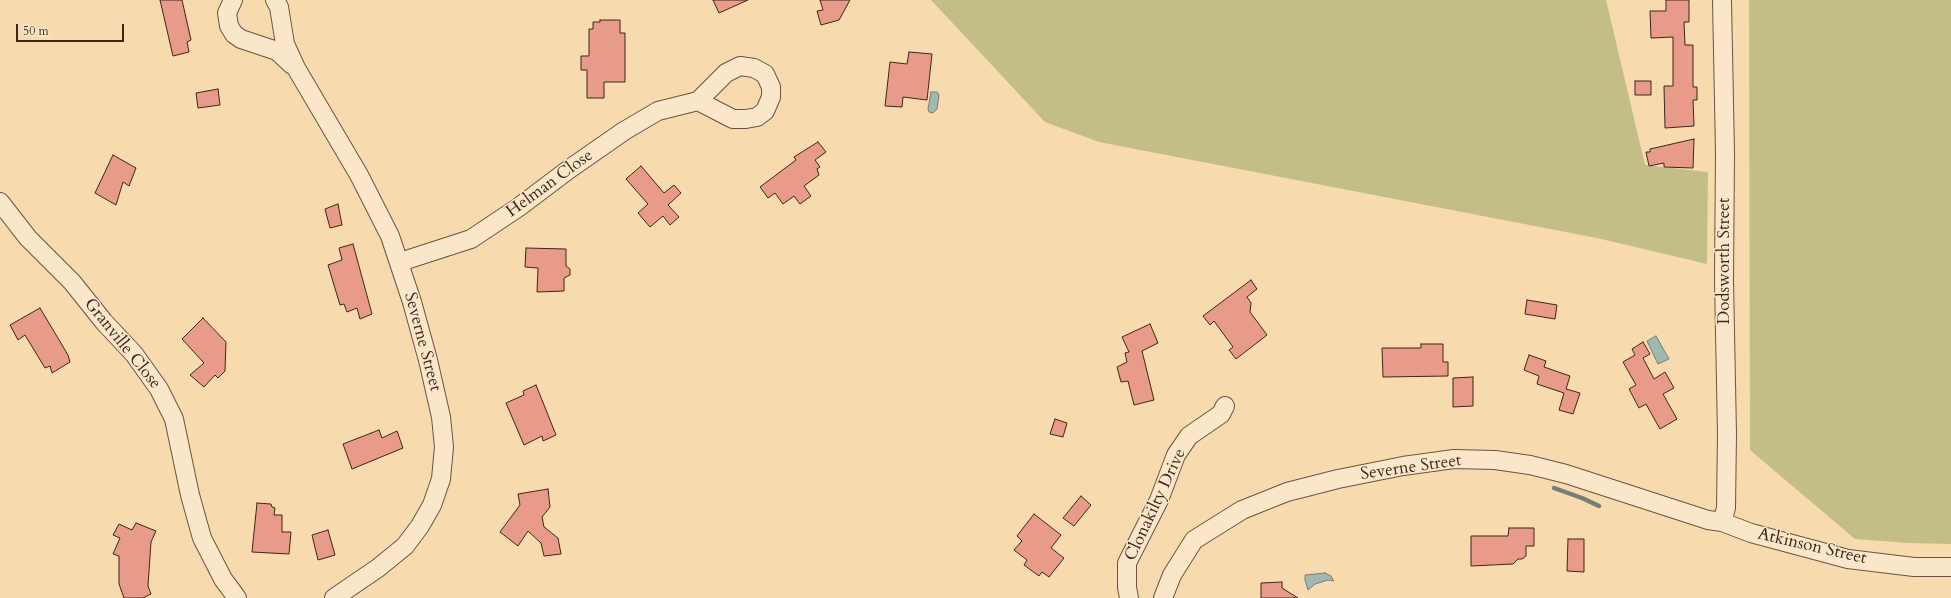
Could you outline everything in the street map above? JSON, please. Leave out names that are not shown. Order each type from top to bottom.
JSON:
[{"type":"street","name":"Severne Street","points":[[232,0],[227,13],[229,26],[234,34],[241,39],[277,51],[296,68]]},
{"type":"street","name":"Severne Street","points":[[275,0],[279,7],[285,44],[296,68],[362,182],[390,236],[400,262],[428,360],[441,417],[444,447],[441,479],[432,505],[420,526],[405,546],[378,568],[334,598]]},
{"type":"street","name":"Dodsworth Street","points":[[1722,0],[1725,153],[1724,281],[1727,434],[1726,508],[1722,522]]},
{"type":"street","points":[[250,42],[265,40],[272,35],[278,28],[280,19]]},
{"type":"street","name":"Helman Close","points":[[400,262],[471,239],[519,207],[568,170],[624,131],[658,111],[698,101]]},
{"type":"street","name":"Granville Close","points":[[0,202],[28,238],[72,282],[104,322],[134,354],[159,389],[174,419],[190,495],[202,538],[223,579],[237,598]]},
{"type":"street","name":"Clonakilty Drive","points":[[1129,598],[1127,587],[1127,563],[1158,500],[1176,455],[1189,436],[1221,414],[1226,406]]},
{"type":"street","name":"Severne Street","points":[[1163,598],[1172,575],[1194,540],[1242,510],[1287,492],[1338,479],[1404,466],[1454,459],[1494,460],[1530,465],[1566,474],[1708,520],[1722,522]]},
{"type":"street","name":"Atkinson Street","points":[[1722,522],[1750,533],[1848,559],[1914,567],[1951,567]]},
{"type":"shaded area","points":[[931,0],[1606,0],[1645,165],[1708,172],[1707,264],[1597,238],[1099,142],[1045,122]]},
{"type":"shaded area","points":[[1749,0],[1951,0],[1951,544],[1855,539],[1750,450]]},
{"type":"water","points":[[931,92],[937,92],[939,95],[937,109],[933,113],[929,112],[928,109]]},
{"type":"water","points":[[1656,336],[1669,359],[1658,364],[1647,341]]},
{"type":"water","points":[[1325,573],[1331,576],[1334,581],[1328,580],[1315,584],[1308,590],[1305,575]]},
{"type":"building","points":[[160,0],[182,0],[191,40],[187,42],[189,52],[173,56]]},
{"type":"building","points":[[713,0],[748,0],[719,13]]},
{"type":"building","points":[[820,0],[850,0],[839,20],[821,25],[817,11],[823,10]]},
{"type":"building","points":[[1666,0],[1689,0],[1689,22],[1684,22],[1685,45],[1693,45],[1693,87],[1697,87],[1697,100],[1693,100],[1694,126],[1665,128],[1664,86],[1673,86],[1673,37],[1651,38],[1650,11],[1666,11]]},
{"type":"building","points":[[600,20],[620,20],[620,33],[625,33],[625,82],[604,82],[604,98],[587,98],[587,70],[581,70],[581,56],[589,56],[589,29],[593,29],[593,22],[600,22]]},
{"type":"building","points":[[909,52],[932,54],[927,100],[903,97],[902,107],[885,106],[890,62],[907,64]]},
{"type":"building","points":[[1635,81],[1651,81],[1651,95],[1635,95]]},
{"type":"building","points":[[218,89],[220,105],[198,108],[196,93]]},
{"type":"building","points":[[1694,139],[1693,168],[1664,167],[1664,163],[1649,166],[1646,152],[1650,152],[1650,149]]},
{"type":"building","points":[[818,142],[826,152],[815,160],[820,167],[817,169],[819,175],[804,186],[811,196],[800,204],[794,196],[783,204],[775,193],[768,198],[760,187],[796,160],[794,157]]},
{"type":"building","points":[[113,155],[136,168],[129,186],[123,182],[116,205],[95,193]]},
{"type":"building","points":[[641,166],[664,193],[674,185],[681,193],[668,205],[679,217],[670,225],[663,216],[650,227],[638,213],[648,204],[626,179]]},
{"type":"building","points":[[338,204],[342,225],[330,228],[325,209]]},
{"type":"building","points":[[353,244],[372,314],[360,319],[357,308],[347,312],[344,304],[340,305],[328,265],[342,260],[339,248]]},
{"type":"building","points":[[526,248],[566,249],[566,266],[570,269],[570,275],[564,278],[564,291],[537,292],[538,268],[525,267]]},
{"type":"building","points":[[1251,280],[1257,289],[1247,297],[1251,303],[1250,312],[1267,335],[1236,359],[1229,350],[1233,347],[1214,321],[1210,325],[1203,316]]},
{"type":"building","points":[[1527,300],[1557,305],[1555,319],[1525,314]]},
{"type":"building","points":[[40,308],[68,355],[70,362],[52,373],[50,366],[45,368],[25,335],[18,340],[10,325]]},
{"type":"building","points":[[203,318],[226,342],[225,371],[218,378],[215,375],[204,387],[190,375],[204,363],[182,339]]},
{"type":"building","points":[[1150,324],[1158,343],[1142,351],[1154,400],[1134,405],[1128,381],[1121,382],[1117,367],[1127,362],[1125,353],[1129,352],[1122,337]]},
{"type":"building","points":[[1643,342],[1650,354],[1643,358],[1654,379],[1665,372],[1674,388],[1663,394],[1677,419],[1660,429],[1646,404],[1639,408],[1629,389],[1636,385],[1623,362],[1635,355],[1632,349]]},
{"type":"building","points":[[1421,344],[1443,344],[1443,362],[1448,362],[1448,376],[1383,377],[1382,348],[1421,348]]},
{"type":"building","points":[[1529,355],[1546,361],[1544,367],[1570,376],[1566,389],[1580,393],[1573,414],[1559,410],[1564,393],[1537,384],[1539,376],[1524,370]]},
{"type":"building","points":[[1473,377],[1473,406],[1453,407],[1453,378]]},
{"type":"building","points":[[536,385],[556,435],[543,441],[542,436],[524,445],[506,403],[524,395],[523,391]]},
{"type":"building","points":[[1055,419],[1067,423],[1063,437],[1050,434]]},
{"type":"building","points":[[379,430],[382,438],[397,431],[403,448],[352,469],[343,444]]},
{"type":"building","points":[[548,489],[550,507],[542,517],[544,527],[558,538],[561,554],[544,556],[541,543],[528,531],[518,546],[500,532],[520,505],[518,494]]},
{"type":"building","points":[[1081,496],[1091,505],[1074,526],[1063,518]]},
{"type":"building","points":[[257,503],[271,504],[272,507],[275,508],[274,515],[282,515],[282,532],[291,532],[289,554],[252,552]]},
{"type":"building","points":[[1034,514],[1061,535],[1051,548],[1064,558],[1049,577],[1042,572],[1039,576],[1024,565],[1027,560],[1014,550],[1022,541],[1017,536]]},
{"type":"building","points":[[136,523],[156,531],[151,542],[148,586],[151,594],[143,598],[124,598],[119,584],[119,556],[113,554],[120,538],[113,535],[119,524],[132,530]]},
{"type":"building","points":[[1509,528],[1534,528],[1534,546],[1526,546],[1526,556],[1522,559],[1518,559],[1513,564],[1471,566],[1471,536],[1508,536]]},
{"type":"building","points":[[328,530],[335,555],[318,560],[312,535]]},
{"type":"building","points":[[1568,539],[1584,539],[1584,572],[1567,571]]},
{"type":"building","points":[[1282,582],[1282,588],[1298,598],[1261,598],[1261,583]]},
{"type":"waterway","points":[[1554,488],[1599,506]]}]
